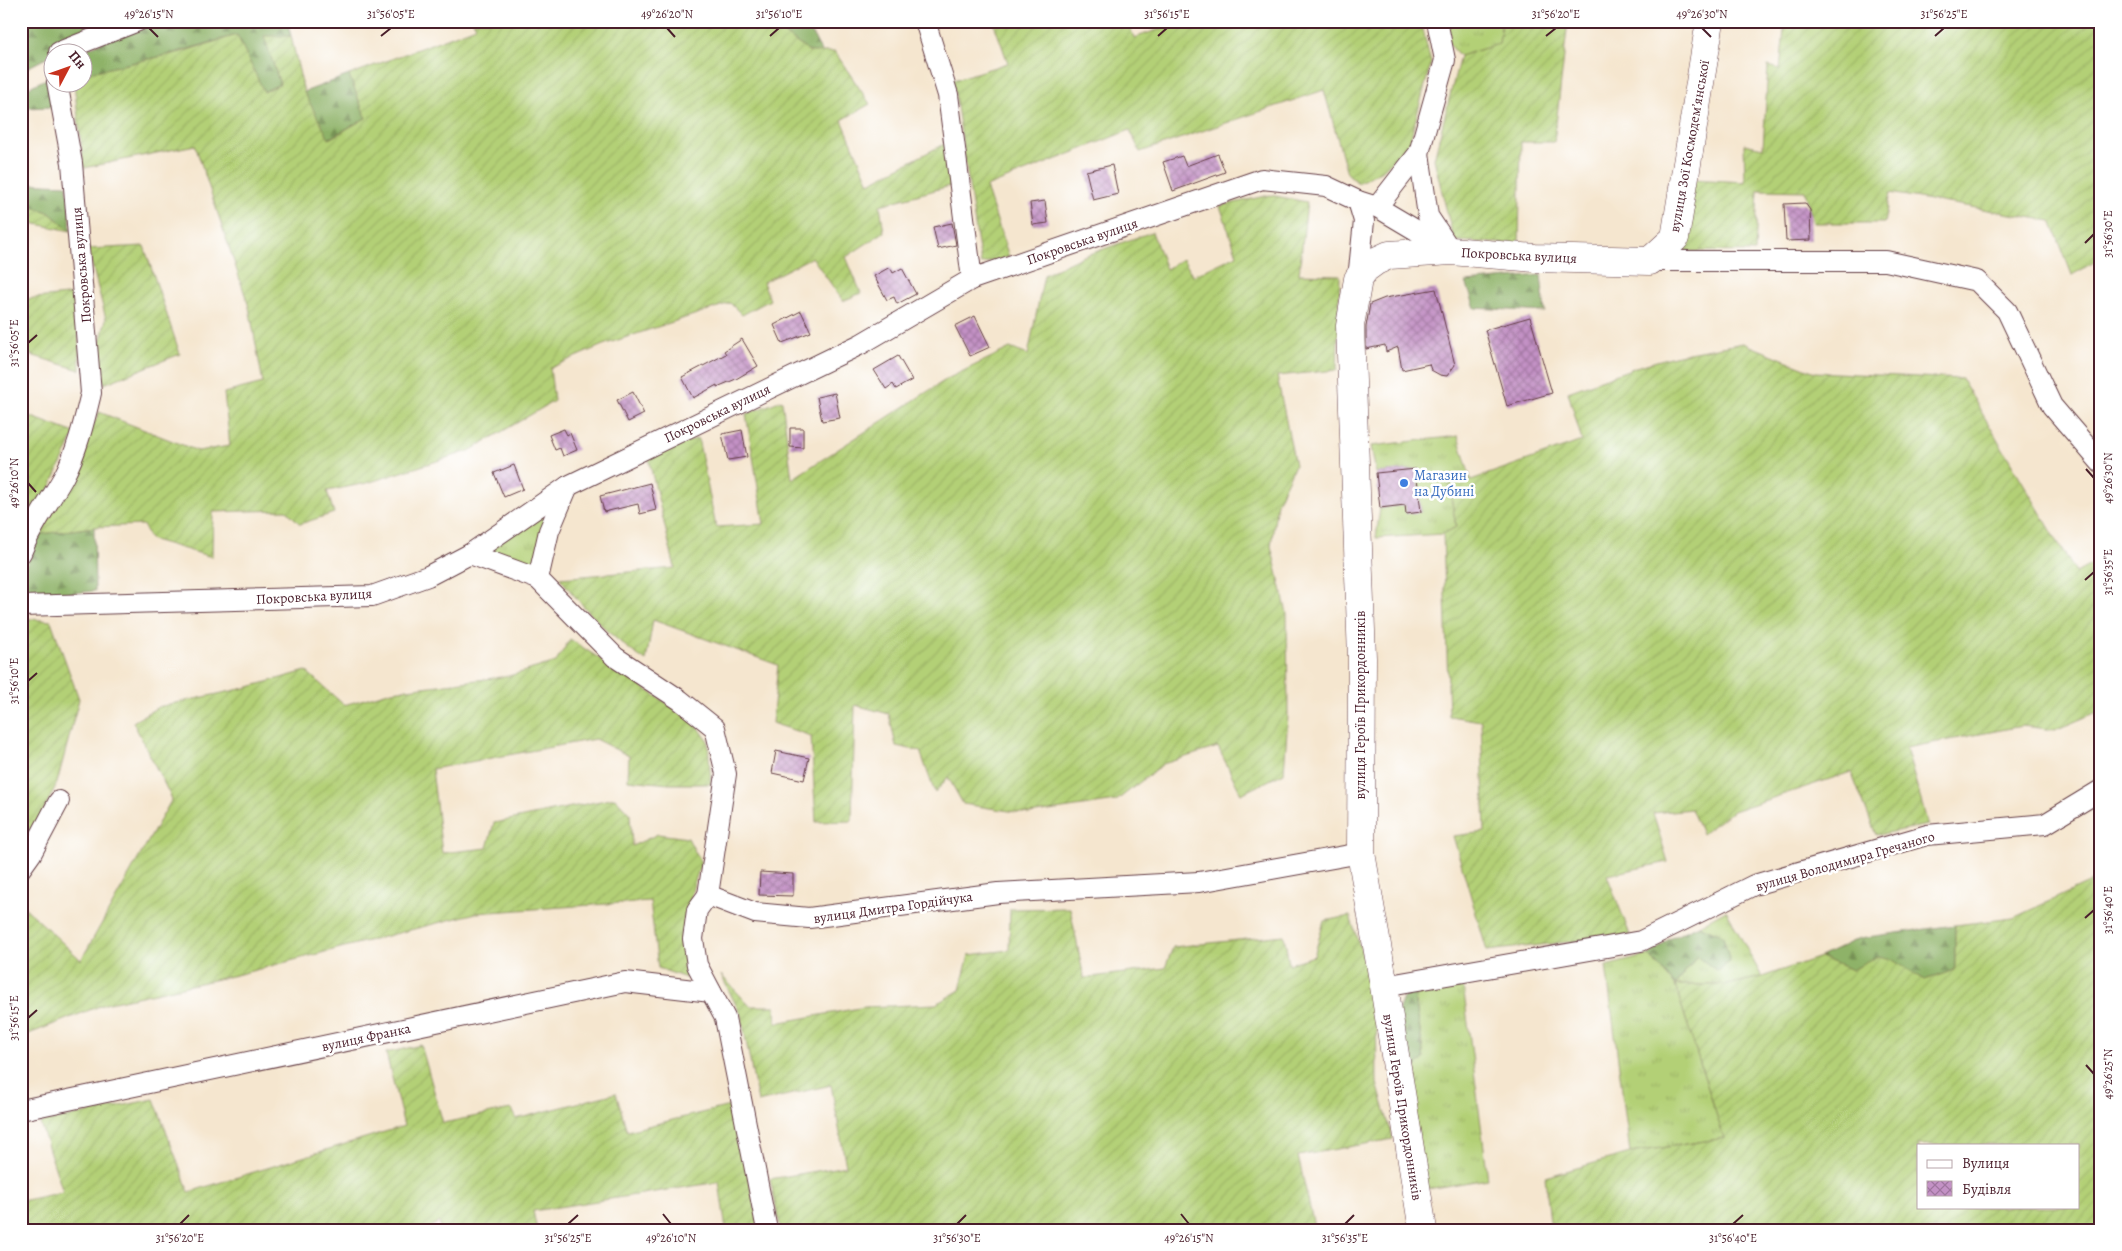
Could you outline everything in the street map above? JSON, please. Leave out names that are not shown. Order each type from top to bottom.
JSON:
[{"type":"street","points":[[84,42],[138,21]]},
{"type":"street","points":[[925,21],[948,95],[972,279]]},
{"type":"street","points":[[1377,207],[1419,153],[1446,60],[1436,21]]},
{"type":"street","name":"вулиця Зої Космодемʼянської","points":[[1650,261],[1675,238],[1710,21]]},
{"type":"street","name":"Покровська вулиця","points":[[21,553],[26,540],[64,477],[83,427],[92,393],[72,163],[59,92]]},
{"type":"street","points":[[1358,279],[1376,261],[1389,255],[1451,251],[1428,216],[1419,153]]},
{"type":"street","name":"Покровська вулиця","points":[[21,606],[372,596],[428,576],[470,554],[568,486],[861,344],[972,279],[1262,178],[1326,186],[1358,201],[1377,207],[1451,251],[1535,258],[1650,261],[1886,261],[1977,281],[2007,311],[2052,406],[2101,463]]},
{"type":"street","points":[[1358,201],[1364,221],[1358,279]]},
{"type":"street","name":"вулиця Героїв Прикордонників","points":[[1358,279],[1350,326],[1362,658],[1361,853],[1422,1230]]},
{"type":"street","points":[[538,579],[549,531],[568,486]]},
{"type":"street","points":[[470,554],[538,579],[615,657],[680,700],[716,728],[726,774],[708,896],[697,910],[693,939],[697,965],[725,1018],[767,1230]]},
{"type":"street","name":"вулиця Володимира Гречаного","points":[[1384,986],[1642,941],[1754,885],[1927,835],[2045,824],[2101,790]]},
{"type":"street","points":[[21,868],[31,854],[59,801]]},
{"type":"street","name":"вулиця Дмитра Гордійчука","points":[[708,896],[756,913],[809,918],[998,893],[1199,882],[1361,853]]},
{"type":"street","name":"вулиця Франка","points":[[21,1110],[625,982],[711,992]]},
{"type":"green space","points":[[21,21],[138,21],[85,42],[42,42],[42,60],[21,71]]},
{"type":"green space","points":[[156,21],[287,21],[291,36],[265,37],[280,84],[263,92],[237,35],[167,55],[92,72],[92,47]]},
{"type":"green space","points":[[473,21],[744,21],[780,31],[810,52],[835,52],[870,104],[842,120],[869,183],[948,142],[950,186],[880,205],[884,232],[846,257],[861,293],[843,301],[812,257],[763,282],[770,300],[742,315],[730,303],[603,345],[550,368],[554,401],[469,451],[367,483],[327,491],[334,513],[300,524],[286,510],[213,512],[212,557],[150,539],[143,525],[94,527],[41,534],[70,480],[99,412],[198,451],[230,446],[224,393],[263,383],[249,307],[195,145],[84,168],[75,92],[92,92],[92,72],[181,52],[237,35],[264,92],[280,84],[264,36],[291,36],[304,92],[329,139],[366,118],[349,75],[476,27]]},
{"type":"green space","points":[[744,21],[806,21],[822,53],[810,52],[780,31]]},
{"type":"green space","points":[[993,21],[1128,21],[1134,38],[1183,21],[1421,21],[1431,63],[1409,144],[1384,169],[1358,183],[1347,173],[1324,90],[1140,152],[1130,130],[986,187],[1009,257],[981,264],[953,80],[1008,63]]},
{"type":"green space","points":[[1444,21],[1502,21],[1499,44],[1460,56],[1449,44]]},
{"type":"green space","points":[[1502,21],[1568,21],[1554,142],[1521,142],[1519,244],[1454,241],[1434,159],[1460,56],[1499,44]]},
{"type":"green space","points":[[1785,21],[2101,21],[2101,258],[2072,275],[2051,221],[1890,193],[1884,223],[1813,223],[1805,191],[1758,190],[1755,252],[1681,251],[1686,233],[1692,179],[1745,182],[1744,144],[1763,148],[1768,66],[1780,69]]},
{"type":"green space","points":[[349,75],[366,118],[328,139],[304,92]]},
{"type":"green space","points":[[42,81],[42,92],[49,92],[53,107],[21,108],[21,91]]},
{"type":"green space","points":[[21,180],[22,183],[67,185],[71,231],[48,212],[21,204]]},
{"type":"green space","points":[[1270,195],[1307,202],[1299,274],[1340,275],[1337,370],[1277,376],[1295,465],[1277,503],[1271,546],[1287,613],[1288,715],[1284,773],[1241,794],[1218,747],[1163,764],[1116,801],[1029,814],[963,804],[948,777],[935,793],[920,751],[896,746],[889,714],[855,705],[852,821],[816,822],[811,736],[772,723],[778,665],[653,620],[646,661],[600,623],[560,578],[675,568],[648,457],[698,438],[716,527],[764,524],[746,414],[782,400],[792,479],[947,379],[1010,348],[1028,355],[1044,275],[1081,257],[1152,232],[1166,269],[1183,259],[1193,276],[1237,255],[1220,206]]},
{"type":"green space","points":[[21,204],[48,212],[71,231],[31,223],[21,247]]},
{"type":"green space","points":[[144,246],[180,354],[104,384],[99,346],[106,319],[88,249]]},
{"type":"green space","points":[[21,248],[25,299],[77,294],[80,370],[21,352]]},
{"type":"green space","points":[[1541,275],[1545,312],[1475,308],[1466,282]]},
{"type":"green space","points":[[1743,343],[1815,372],[1962,379],[2076,573],[2101,559],[2101,724],[2095,713],[2055,730],[2022,726],[1906,748],[1928,825],[1876,835],[1851,772],[1733,811],[1702,834],[1691,809],[1653,813],[1668,862],[1607,875],[1630,935],[1487,951],[1453,836],[1485,832],[1481,721],[1449,716],[1443,534],[1456,527],[1449,483],[1471,480],[1582,441],[1568,392],[1639,366],[1678,355]]},
{"type":"green space","points":[[21,413],[75,433],[47,495],[21,533]]},
{"type":"green space","points":[[1458,436],[1471,480],[1449,483],[1456,527],[1443,534],[1376,538],[1380,508],[1405,505],[1421,512],[1416,469],[1376,473],[1371,446]]},
{"type":"green space","points":[[557,497],[535,572],[482,552]]},
{"type":"green space","points":[[94,527],[95,591],[21,598],[21,576],[41,534]]},
{"type":"green space","points":[[21,618],[51,621],[79,699],[57,783],[41,816],[21,848]]},
{"type":"green space","points":[[570,639],[695,722],[708,741],[711,784],[669,784],[628,780],[629,756],[595,739],[432,769],[442,853],[487,848],[494,823],[615,798],[630,814],[632,846],[658,834],[688,838],[701,863],[693,887],[683,941],[686,978],[658,968],[650,901],[476,913],[236,975],[105,1004],[21,1037],[21,904],[81,960],[172,799],[133,722],[158,707],[245,688],[306,671],[344,705],[392,691],[509,676],[556,662]]},
{"type":"green space","points":[[2101,880],[2101,1230],[1551,1230],[1545,1177],[1630,1153],[1724,1138],[1675,985],[1727,985],[1762,977],[1820,957],[1852,970],[1879,956],[1891,959],[1925,980],[1955,970],[1955,925],[2013,918],[2093,881]]},
{"type":"green space","points":[[1070,908],[1084,978],[1165,968],[1173,947],[1284,935],[1289,964],[1314,956],[1324,921],[1350,916],[1376,997],[1377,1083],[1393,1139],[1298,1156],[1315,1230],[781,1230],[770,1179],[846,1166],[831,1085],[758,1102],[741,1015],[721,975],[750,1006],[775,1006],[776,1023],[865,1007],[936,1004],[960,990],[969,955],[1009,950],[1010,909]]},
{"type":"green space","points":[[1726,910],[1762,977],[1727,985],[1675,985],[1697,956],[1723,936],[1699,925]]},
{"type":"green space","points":[[1699,925],[1723,936],[1730,962],[1717,971],[1697,956],[1675,985],[1649,955],[1669,939]]},
{"type":"green space","points":[[1955,925],[1955,970],[1925,980],[1891,960],[1852,970],[1820,957],[1860,938]]},
{"type":"green space","points":[[1649,955],[1675,985],[1724,1138],[1630,1153],[1606,966]]},
{"type":"green space","points":[[1463,985],[1488,1179],[1427,1189],[1406,1076],[1424,1059],[1414,990],[1436,986]]},
{"type":"green space","points":[[1414,990],[1424,1059],[1406,1076],[1398,1011],[1403,998]]},
{"type":"green space","points":[[421,1045],[443,1123],[511,1109],[516,1119],[616,1093],[627,1131],[734,1105],[760,1230],[726,1230],[719,1182],[533,1211],[537,1230],[441,1230],[439,1222],[425,1230],[21,1230],[21,1201],[63,1192],[40,1123],[154,1099],[189,1192],[404,1126],[386,1053]]},
{"type":"building","points":[[1218,154],[1225,172],[1173,191],[1163,162],[1182,156],[1186,166]]},
{"type":"building","points":[[1112,165],[1118,194],[1093,200],[1086,171]]},
{"type":"building","points":[[1045,201],[1048,223],[1033,225],[1030,203]]},
{"type":"building","points":[[1805,203],[1810,210],[1811,240],[1786,241],[1784,204]]},
{"type":"building","points":[[952,223],[956,245],[938,249],[933,227]]},
{"type":"building","points":[[890,267],[893,273],[902,268],[916,294],[897,304],[894,297],[887,300],[874,276]]},
{"type":"building","points":[[1436,289],[1455,365],[1447,376],[1440,375],[1431,370],[1429,364],[1402,370],[1398,347],[1386,352],[1385,345],[1366,349],[1366,327],[1370,304],[1385,298]]},
{"type":"building","points":[[801,311],[811,332],[782,343],[774,325]]},
{"type":"building","points":[[975,316],[990,347],[970,356],[955,326]]},
{"type":"building","points":[[1530,317],[1552,393],[1507,406],[1485,330]]},
{"type":"building","points":[[742,339],[758,366],[736,379],[717,387],[717,385],[693,398],[682,377],[726,354],[724,351]]},
{"type":"building","points":[[898,356],[912,380],[896,389],[893,384],[886,389],[874,370]]},
{"type":"building","points":[[633,392],[644,414],[628,422],[617,400]]},
{"type":"building","points":[[835,393],[840,418],[822,421],[817,397]]},
{"type":"building","points":[[790,428],[803,428],[803,448],[790,447]]},
{"type":"building","points":[[564,429],[567,435],[570,433],[577,450],[563,456],[560,448],[555,450],[549,435]]},
{"type":"building","points":[[742,430],[747,457],[728,460],[722,434]]},
{"type":"building","points":[[514,465],[523,489],[504,497],[494,473]]},
{"type":"building","points":[[1416,469],[1421,512],[1406,514],[1405,505],[1380,508],[1376,473]]},
{"type":"building","points":[[650,483],[656,510],[640,514],[638,504],[604,512],[600,496]]},
{"type":"building","points":[[776,751],[809,758],[804,780],[772,773]]},
{"type":"building","points":[[760,872],[793,874],[793,896],[759,895]]},
{"type":"place","name":"Магазин на Дубині","points":[[1404,483]]}]
